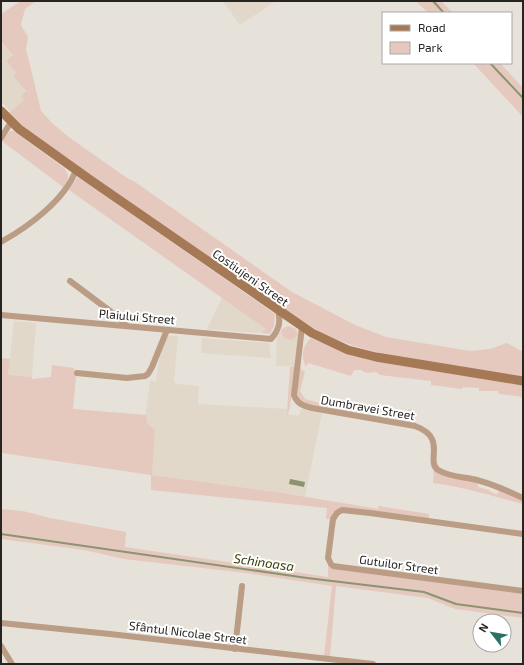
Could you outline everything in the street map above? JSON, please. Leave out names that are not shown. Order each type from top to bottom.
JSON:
[{"type":"street","name":"Costiujeni Street","points":[[1,111],[11,122],[76,170],[302,327],[330,342],[362,354],[420,365],[523,381]]},
{"type":"street","points":[[1,138],[11,122]]},
{"type":"street","points":[[1,242],[24,228],[42,214],[69,184],[76,170]]},
{"type":"street","points":[[70,281],[118,317],[127,326]]},
{"type":"street","name":"Plaiului Street","points":[[1,315],[270,339],[279,326],[280,316],[278,310]]},
{"type":"street","name":"Dumbravei Street","points":[[302,327],[294,395],[298,403],[312,408],[420,427],[432,438],[434,445],[434,464],[437,469],[455,476],[477,480],[523,498]]},
{"type":"street","points":[[77,373],[127,378],[145,376],[152,367],[167,330]]},
{"type":"street","name":"Gutuilor Street","points":[[523,534],[342,510],[337,513],[333,519],[328,558],[333,566],[523,591]]},
{"type":"street","points":[[235,649],[242,586]]},
{"type":"street","name":"Sfântul Nicolae Street","points":[[1,623],[373,664]]},
{"type":"street","points":[[1,646],[12,664]]},
{"type":"shaded area","points":[[223,1],[276,1],[240,25]]},
{"type":"shaded area","points":[[1,41],[13,55],[17,73],[13,76],[26,92],[24,100],[11,112],[1,101]]},
{"type":"shaded area","points":[[222,298],[266,329],[261,333],[207,329]]},
{"type":"shaded area","points":[[14,321],[36,323],[32,377],[8,375]]},
{"type":"shaded area","points":[[281,331],[282,335],[298,335],[295,366],[276,366],[277,335]]},
{"type":"shaded area","points":[[168,336],[178,336],[174,381],[176,384],[199,386],[198,404],[288,409],[287,414],[299,416],[301,409],[322,413],[305,496],[152,475],[155,430],[147,423],[145,418],[150,381],[156,381],[161,350]]},
{"type":"shaded area","points":[[202,338],[269,343],[271,358],[201,353]]},
{"type":"shaded area","points":[[290,479],[305,482],[304,487],[289,484]]},
{"type":"green space","points":[[21,1],[36,1],[25,9],[21,25],[28,37],[26,49],[41,111],[52,123],[70,138],[292,292],[355,325],[386,337],[470,351],[490,349],[507,343],[523,352],[523,377],[387,355],[354,346],[323,334],[272,301],[30,132],[8,114],[24,100],[21,96],[26,91],[13,76],[17,73],[6,61],[13,55],[1,41],[1,14]]},
{"type":"green space","points":[[416,1],[441,1],[452,12],[427,12]]},
{"type":"green space","points":[[474,64],[501,64],[523,88],[523,117]]},
{"type":"green space","points":[[10,131],[13,131],[64,168],[68,178],[63,187],[2,141]]},
{"type":"green space","points":[[78,177],[275,314],[274,326],[270,334],[261,333],[266,329],[69,190]]},
{"type":"green space","points":[[289,326],[296,329],[298,335],[292,340],[282,335],[281,331],[283,328]]},
{"type":"green space","points":[[311,338],[354,356],[523,385],[523,398],[499,394],[498,391],[479,391],[479,388],[463,387],[462,389],[431,385],[431,381],[380,375],[376,372],[366,373],[361,370],[354,370],[351,376],[308,363],[306,367],[303,360],[303,352]]},
{"type":"green space","points":[[1,358],[10,359],[8,375],[32,377],[32,379],[51,377],[52,365],[74,368],[76,376],[73,409],[146,415],[147,423],[155,430],[152,475],[283,493],[378,509],[378,506],[429,514],[429,519],[334,512],[329,519],[326,519],[327,508],[151,490],[151,475],[2,453],[1,459]]},
{"type":"green space","points":[[295,366],[290,407],[287,414],[290,367]]},
{"type":"green space","points":[[299,367],[305,372],[300,391],[305,399],[353,411],[353,413],[304,404],[298,397],[297,391]]},
{"type":"green space","points":[[411,409],[416,415],[415,423],[405,421],[405,411]]},
{"type":"green space","points":[[434,470],[477,482],[478,487],[489,490],[497,495],[499,490],[523,499],[523,504],[467,489],[433,483]]},
{"type":"green space","points":[[1,509],[23,511],[50,518],[126,532],[125,547],[328,577],[328,564],[338,569],[523,594],[523,618],[512,617],[512,613],[485,613],[455,609],[428,598],[336,586],[330,656],[324,656],[332,586],[246,573],[124,559],[84,550],[1,539]]},
{"type":"waterway","points":[[433,1],[443,12]]},
{"type":"waterway","points":[[491,64],[523,98]]},
{"type":"waterway","name":"Schinoasa","points":[[1,534],[307,578],[424,592],[456,604],[523,613]]}]
